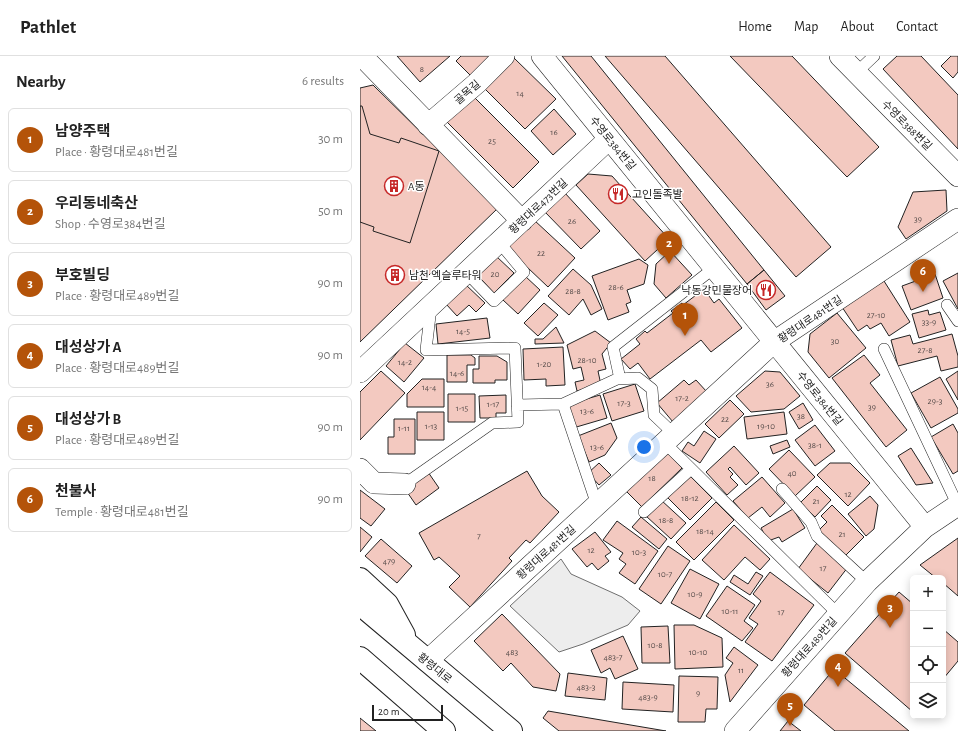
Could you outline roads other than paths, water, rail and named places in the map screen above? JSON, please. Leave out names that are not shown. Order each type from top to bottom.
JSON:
[{"type":"main road","points":[[360,579],[387,604],[419,655]]},
{"type":"main road","name":"황령대로","points":[[360,604],[511,731]]},
{"type":"main road","points":[[360,658],[384,681],[444,731]]},
{"type":"main road","points":[[360,670],[384,681]]},
{"type":"street","points":[[362,56],[522,221]]},
{"type":"street","name":"골목길","points":[[428,125],[478,84],[504,56]]},
{"type":"street","name":"수영로384번길","points":[[542,56],[925,527]]},
{"type":"street","name":"수영로388번길","points":[[840,56],[958,176]]},
{"type":"street","name":"황령대로473번길","points":[[360,372],[609,139]]},
{"type":"street","name":"황령대로481번길","points":[[419,655],[595,500],[669,439],[774,342],[958,219]]},
{"type":"street","points":[[360,469],[374,484],[405,484]]},
{"type":"street","name":"황령대로489번길","points":[[734,731],[867,582],[925,527],[958,506]]},
{"type":"lane","points":[[856,73],[874,56]]},
{"type":"lane","points":[[466,272],[494,301],[524,272],[499,242]]},
{"type":"lane","points":[[620,379],[613,347],[714,268]]},
{"type":"lane","points":[[947,305],[958,321]]},
{"type":"lane","points":[[405,484],[492,423],[518,422],[516,348],[426,350],[431,306]]},
{"type":"lane","name":"황령대로489번길","points":[[884,349],[958,506]]},
{"type":"lane","points":[[517,405],[564,404],[620,379],[638,378],[652,389],[654,415],[691,469],[838,614]]},
{"type":"lane","points":[[564,404],[595,500]]},
{"type":"lane","points":[[644,512],[691,469]]},
{"type":"lane","points":[[782,489],[811,522],[817,536],[867,582]]},
{"type":"place","name":"A동","points":[[394,186]]},
{"type":"place","name":"고인돌족발","points":[[618,194]]},
{"type":"place","name":"우리동네축산","points":[[669,264]]},
{"type":"place","name":"남천 엑슬루타워","points":[[395,275]]},
{"type":"place","name":"낙동강민물장어","points":[[766,290]]},
{"type":"place","name":"천불사","points":[[923,292]]},
{"type":"place","name":"남양주택","points":[[685,336]]},
{"type":"place","name":"부호빌딩","points":[[890,628]]},
{"type":"place","name":"대성상가 A","points":[[838,687]]},
{"type":"place","name":"대성상가 B","points":[[790,726]]}]
